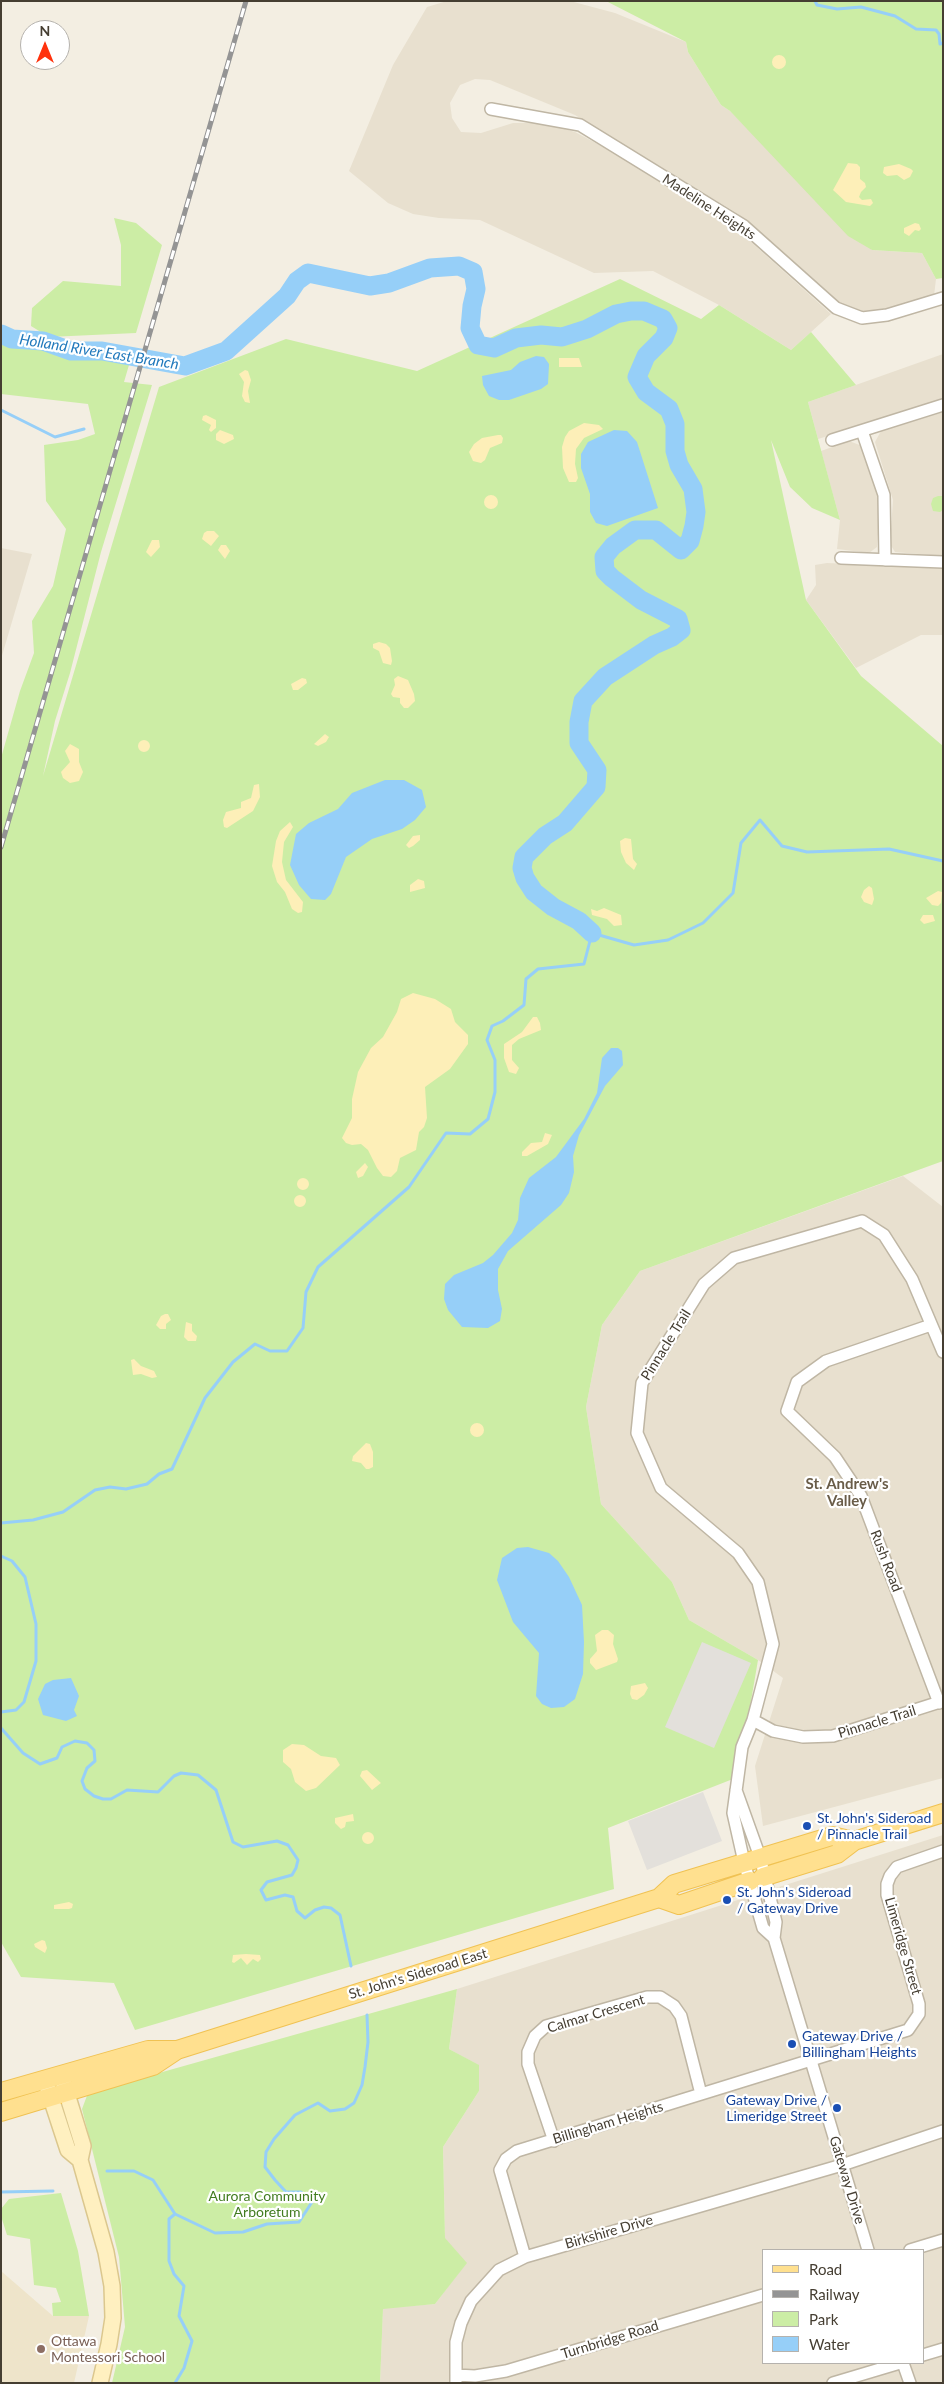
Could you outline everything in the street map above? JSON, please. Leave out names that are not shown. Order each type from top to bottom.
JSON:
[{"type":"main road","name":"St. John's Sideroad East","points":[[659,1898],[679,1905],[837,1854],[854,1841],[943,1813]]},
{"type":"main road","name":"St. John's Sideroad East","points":[[1,2112],[153,2066],[177,2050],[659,1898],[674,1884],[832,1836],[854,1841]]},
{"type":"main road","name":"St. John's Sideroad East","points":[[1,2092],[148,2050],[177,2050]]},
{"type":"main road","points":[[46,2079],[68,2150],[80,2160],[106,2252],[112,2286],[113,2318],[100,2383]]},
{"type":"street","name":"Madeline Heights","points":[[491,109],[580,125],[744,226],[836,308],[862,318],[887,315],[943,298]]},
{"type":"street","points":[[832,440],[943,405]]},
{"type":"street","points":[[862,431],[884,495],[885,560]]},
{"type":"street","points":[[840,558],[943,562]]},
{"type":"street","name":"Pinnacle Trail","points":[[752,1860],[733,1813],[742,1747],[753,1720],[773,1644],[758,1582],[738,1553],[661,1488],[636,1433],[642,1383],[704,1284],[734,1258],[862,1221],[884,1235],[912,1279],[943,1352]]},
{"type":"street","name":"Rush Road","points":[[931,1325],[826,1361],[797,1382],[787,1410],[836,1457],[861,1496],[941,1702]]},
{"type":"street","name":"Pinnacle Trail","points":[[753,1720],[773,1731],[803,1737],[833,1736],[941,1702]]},
{"type":"street","name":"Pinnacle Trail","points":[[736,1790],[756,1879]]},
{"type":"street","name":"Limeridge Street","points":[[810,2059],[908,2030],[914,2023],[919,2014],[919,2004],[887,1895],[887,1884],[897,1867],[943,1851]]},
{"type":"street","name":"Gateway Drive","points":[[752,1860],[763,1928],[774,1938],[868,2249]]},
{"type":"street","name":"Calmar Crescent","points":[[554,2140],[528,2064],[528,2052],[535,2036],[546,2026],[647,1997],[660,1997],[674,2006],[681,2016],[701,2094]]},
{"type":"street","name":"Billingham Heights","points":[[525,2257],[500,2170],[506,2159],[517,2151],[810,2059]]},
{"type":"street","name":"Birkshire Drive","points":[[456,2379],[456,2342],[461,2323],[470,2301],[499,2270],[525,2257],[842,2165],[943,2131]]},
{"type":"street","points":[[913,2249],[943,2240]]},
{"type":"street","name":"Turnbridge Road","points":[[456,2379],[506,2371],[762,2295]]},
{"type":"street","points":[[924,2355],[943,2349]]},
{"type":"street","points":[[833,2383],[897,2364]]},
{"type":"street","points":[[904,2364],[910,2383]]},
{"type":"shaded area","points":[[447,1],[570,1],[615,13],[686,42],[688,52],[721,105],[730,111],[872,250],[922,253],[936,279],[934,296],[917,303],[871,313],[852,311],[826,294],[754,226],[735,212],[575,115],[490,80],[475,79],[460,85],[450,103],[452,118],[461,132],[481,133],[513,123],[544,123],[575,132],[609,150],[740,232],[831,314],[791,350],[719,305],[653,271],[594,273],[480,220],[439,218],[413,214],[388,203],[349,171],[393,65],[427,7]]},
{"type":"shaded area","points":[[943,354],[943,400],[818,439],[808,402]]},
{"type":"shaded area","points":[[943,412],[943,556],[895,552],[890,544],[893,500],[875,442],[881,431]]},
{"type":"shaded area","points":[[849,441],[865,447],[880,507],[877,547],[869,553],[837,549],[840,520],[821,451]]},
{"type":"shaded area","points":[[1,548],[32,554],[1,659]]},
{"type":"shaded area","points":[[827,563],[943,568],[943,635],[921,635],[856,668],[806,600],[816,585],[815,565]]},
{"type":"shaded area","points":[[903,1176],[943,1207],[943,1778],[763,1826],[755,1766],[783,1678],[758,1660],[689,1620],[672,1582],[601,1504],[586,1407],[602,1325],[640,1271]]},
{"type":"shaded area","points":[[702,1642],[751,1663],[714,1748],[665,1727]]},
{"type":"shaded area","points":[[703,1792],[722,1841],[647,1870],[628,1821]]},
{"type":"shaded area","points":[[943,1835],[943,2383],[380,2383],[383,2308],[435,2304],[466,2263],[445,2239],[443,2147],[479,2091],[478,2065],[449,2049],[457,1989]]},
{"type":"shaded area","name":"Ottawa Montessori School","points":[[1,2271],[53,2316],[89,2316],[74,2383],[1,2383]]},
{"type":"green space","points":[[606,1],[943,1],[943,278],[936,279],[922,253],[872,250],[848,236],[730,111],[721,105],[688,52],[686,42]]},
{"type":"green space","points":[[114,218],[136,223],[162,245],[136,333],[49,337],[31,326],[32,308],[63,281],[121,286],[121,245]]},
{"type":"green space","points":[[620,279],[701,319],[719,305],[791,350],[811,332],[856,385],[808,402],[840,520],[812,508],[790,487],[771,440],[806,600],[861,676],[943,746],[943,1161],[640,1271],[602,1325],[586,1407],[601,1504],[672,1582],[689,1620],[758,1660],[738,1777],[608,1828],[614,1889],[135,2030],[114,1983],[21,1977],[1,1942],[1,758],[20,691],[34,653],[32,621],[53,586],[66,529],[46,501],[44,445],[78,440],[95,434],[88,404],[1,394],[1,333],[16,341],[117,359],[129,365],[124,382],[152,385],[101,552],[70,673],[55,721],[43,776],[159,387],[286,339],[417,371]]},
{"type":"green space","points":[[943,496],[943,510],[940,512],[933,511],[931,504],[933,498]]},
{"type":"green space","name":"Aurora Community Arboretum","points":[[457,1989],[449,2049],[479,2065],[479,2091],[443,2147],[445,2238],[467,2263],[435,2304],[383,2309],[380,2383],[112,2383],[125,2327],[119,2257],[82,2109],[88,2093]]},
{"type":"green space","points":[[61,2193],[78,2251],[89,2316],[53,2316],[52,2303],[61,2302],[56,2288],[34,2285],[30,2239],[7,2235],[1,2216],[1,2209],[9,2199]]},
{"type":"sand","points":[[779,55],[784,57],[786,62],[784,67],[779,69],[774,67],[772,62],[774,57]]},
{"type":"sand","points":[[848,163],[857,164],[860,167],[860,179],[865,183],[866,187],[859,197],[862,200],[871,199],[873,203],[870,206],[846,202],[833,190]]},
{"type":"sand","points":[[899,164],[913,171],[910,177],[904,180],[897,175],[887,176],[883,173],[884,167]]},
{"type":"sand","points":[[915,223],[919,224],[921,229],[919,231],[915,230],[909,236],[904,233],[904,228]]},
{"type":"sand","points":[[559,358],[579,358],[582,367],[559,367]]},
{"type":"sand","points":[[245,370],[248,371],[251,380],[248,391],[250,403],[245,402],[242,396],[244,382],[239,374]]},
{"type":"sand","points":[[206,415],[216,420],[216,428],[211,432],[209,430],[211,425],[202,420],[203,416]]},
{"type":"sand","points":[[584,423],[599,425],[603,429],[584,438],[576,449],[575,464],[578,478],[576,482],[569,482],[563,468],[562,447],[569,431]]},
{"type":"sand","points":[[220,430],[233,435],[234,439],[224,444],[216,440],[216,434]]},
{"type":"sand","points":[[501,435],[503,438],[502,443],[490,448],[485,460],[481,463],[473,461],[469,452],[474,444],[482,438]]},
{"type":"sand","points":[[488,495],[494,495],[498,502],[494,509],[488,509],[484,505],[484,499]]},
{"type":"sand","points":[[207,531],[214,531],[219,536],[211,546],[202,539]]},
{"type":"sand","points":[[152,540],[159,540],[160,547],[151,557],[146,552]]},
{"type":"sand","points":[[221,545],[226,545],[230,551],[225,559],[218,550]]},
{"type":"sand","points":[[379,642],[386,644],[390,648],[391,665],[383,663],[379,651],[373,648],[373,644]]},
{"type":"sand","points":[[398,676],[408,680],[414,694],[415,701],[408,708],[404,708],[400,703],[400,698],[393,697],[391,694],[395,685],[394,679]]},
{"type":"sand","points":[[302,678],[306,679],[307,683],[298,690],[293,690],[291,684]]},
{"type":"sand","points":[[325,734],[329,737],[326,742],[318,746],[314,744]]},
{"type":"sand","points":[[146,740],[149,741],[149,751],[142,752],[139,751],[138,744],[139,741]]},
{"type":"sand","points":[[70,744],[79,749],[79,762],[83,772],[79,781],[70,783],[63,778],[61,772],[70,762],[65,751]]},
{"type":"sand","points":[[259,784],[260,797],[253,811],[227,828],[224,827],[223,820],[226,812],[241,808],[241,802],[251,798],[254,785]]},
{"type":"sand","points":[[290,822],[293,827],[284,842],[282,862],[286,880],[303,902],[302,912],[298,913],[292,909],[285,892],[277,882],[272,866],[276,841],[280,831]]},
{"type":"sand","points":[[420,835],[420,840],[413,846],[409,848],[406,845],[413,836]]},
{"type":"sand","points":[[625,838],[631,839],[633,859],[637,864],[634,870],[626,863],[621,852],[620,841]]},
{"type":"sand","points":[[418,879],[424,881],[425,888],[410,892],[410,885]]},
{"type":"sand","points":[[869,886],[872,888],[874,899],[872,905],[864,902],[861,897],[864,890]]},
{"type":"sand","points":[[938,891],[942,892],[941,903],[938,906],[932,905],[926,898]]},
{"type":"sand","points":[[604,908],[621,915],[622,925],[614,926],[607,919],[592,915],[591,909],[597,911]]},
{"type":"sand","points":[[923,915],[933,915],[935,921],[924,924],[920,920]]},
{"type":"sand","points":[[413,993],[435,999],[451,1009],[455,1022],[468,1035],[468,1044],[450,1069],[425,1087],[427,1118],[424,1127],[419,1132],[416,1150],[400,1158],[397,1171],[391,1177],[383,1176],[368,1150],[361,1144],[352,1145],[346,1143],[342,1138],[352,1118],[352,1099],[358,1072],[371,1048],[383,1037],[397,1012],[401,999]]},
{"type":"sand","points":[[533,1017],[537,1017],[541,1030],[519,1039],[512,1045],[512,1060],[519,1068],[516,1074],[509,1072],[504,1058],[504,1044],[522,1032]]},
{"type":"sand","points":[[545,1133],[552,1135],[548,1144],[527,1156],[522,1156],[522,1152],[531,1143],[542,1142]]},
{"type":"sand","points":[[365,1163],[368,1167],[363,1176],[358,1178],[356,1172]]},
{"type":"sand","points":[[301,1178],[305,1178],[309,1184],[305,1190],[301,1190],[297,1186],[297,1182]]},
{"type":"sand","points":[[302,1195],[305,1196],[305,1206],[298,1207],[295,1206],[294,1199],[295,1196]]},
{"type":"sand","points":[[168,1314],[171,1320],[166,1324],[166,1329],[160,1329],[156,1325],[161,1316]]},
{"type":"sand","points":[[186,1322],[192,1324],[192,1331],[197,1336],[196,1341],[188,1341],[184,1337]]},
{"type":"sand","points":[[134,1359],[141,1366],[154,1371],[157,1377],[152,1378],[141,1374],[133,1375],[131,1360]]},
{"type":"sand","points":[[477,1423],[482,1425],[484,1430],[482,1435],[477,1437],[472,1435],[470,1430],[472,1425]]},
{"type":"sand","points":[[366,1443],[370,1444],[373,1452],[373,1467],[369,1469],[366,1469],[361,1463],[352,1461],[353,1456]]},
{"type":"sand","points":[[602,1630],[608,1630],[614,1635],[613,1644],[618,1659],[617,1662],[596,1670],[590,1663],[590,1659],[597,1651],[595,1635]]},
{"type":"sand","points":[[645,1683],[648,1688],[644,1695],[637,1700],[632,1699],[630,1694],[631,1686]]},
{"type":"sand","points":[[292,1744],[304,1745],[321,1756],[336,1758],[340,1765],[316,1788],[306,1791],[295,1782],[291,1769],[283,1762],[283,1750]]},
{"type":"sand","points":[[367,1770],[381,1783],[372,1790],[360,1776],[362,1771]]},
{"type":"sand","points":[[353,1814],[354,1821],[346,1822],[345,1827],[341,1829],[335,1823],[335,1818]]},
{"type":"sand","points":[[366,1832],[370,1832],[374,1838],[370,1844],[366,1844],[362,1840],[362,1836]]},
{"type":"sand","points":[[69,1902],[73,1904],[72,1908],[54,1909],[54,1905]]},
{"type":"sand","points":[[42,1940],[45,1941],[47,1948],[45,1953],[35,1947],[34,1944]]},
{"type":"sand","points":[[233,1955],[260,1955],[261,1959],[258,1962],[253,1959],[247,1965],[241,1958],[234,1963],[232,1962]]},
{"type":"water","points":[[536,356],[544,357],[549,364],[548,384],[541,389],[509,400],[499,400],[489,396],[483,385],[482,376],[511,370],[520,362]]},
{"type":"water","points":[[614,430],[627,431],[637,442],[658,508],[607,526],[596,523],[590,512],[590,494],[581,468],[581,454],[588,442]]},
{"type":"water","points":[[385,780],[404,780],[422,790],[426,807],[415,820],[402,829],[372,839],[346,857],[331,894],[325,900],[311,899],[299,885],[290,865],[296,834],[309,823],[338,809],[352,793]]},
{"type":"water","points":[[611,1048],[618,1048],[622,1051],[623,1065],[605,1086],[579,1135],[573,1156],[574,1172],[569,1193],[561,1205],[508,1251],[498,1269],[498,1290],[502,1309],[500,1321],[488,1328],[462,1327],[448,1310],[444,1299],[445,1284],[454,1275],[483,1263],[493,1255],[512,1233],[518,1220],[520,1198],[529,1178],[556,1157],[584,1119],[597,1093],[602,1058]]},
{"type":"water","points":[[528,1547],[549,1553],[558,1561],[569,1577],[582,1605],[583,1674],[575,1699],[564,1707],[551,1708],[542,1704],[536,1696],[539,1653],[513,1622],[497,1580],[502,1558],[517,1548]]},
{"type":"water","points":[[71,1678],[79,1696],[74,1710],[77,1716],[66,1721],[43,1715],[38,1699],[45,1684],[53,1680]]},
{"type":"waterway","points":[[815,1],[817,5],[837,9],[861,7],[895,16],[916,29],[936,30],[939,34],[940,44],[943,43]]},
{"type":"waterway","name":"Holland River East Branch","points":[[1,334],[12,339],[43,341],[71,351],[102,351],[185,366],[226,351],[287,296],[297,281],[308,273],[370,286],[389,283],[430,268],[459,266],[473,272],[476,289],[470,328],[478,345],[494,348],[516,338],[541,335],[562,337],[587,329],[616,314],[631,311],[644,311],[663,319],[668,328],[664,338],[646,356],[637,377],[646,392],[669,409],[675,424],[675,451],[679,465],[693,489],[696,512],[694,526],[690,541],[681,550],[656,530],[635,530],[613,546],[604,557],[605,571],[612,578],[641,600],[678,619],[681,630],[605,677],[583,701],[579,722],[579,743],[597,770],[596,787],[565,823],[545,836],[524,857],[522,868],[525,878],[534,892],[553,907],[579,921],[592,933]]},
{"type":"waterway","points":[[1,410],[55,437],[84,429]]},
{"type":"waterway","name":"Holland River East Branch","points":[[1,1523],[33,1520],[63,1512],[95,1490],[110,1487],[126,1489],[147,1484],[159,1474],[172,1469],[205,1398],[233,1362],[255,1344],[270,1351],[287,1351],[303,1328],[306,1292],[318,1267],[409,1187],[446,1133],[470,1134],[488,1119],[495,1092],[495,1060],[487,1040],[492,1026],[503,1021],[524,1005],[526,979],[538,969],[584,964],[592,933],[634,945],[668,940],[703,923],[733,893],[741,843],[760,820],[782,846],[807,852],[889,849],[943,861]]},
{"type":"waterway","points":[[1,1556],[12,1561],[25,1577],[36,1624],[36,1661],[24,1702],[16,1710],[1,1712]]},
{"type":"waterway","points":[[1,1728],[23,1753],[40,1764],[57,1758],[62,1747],[75,1741],[87,1743],[94,1750],[95,1761],[87,1768],[82,1781],[85,1789],[94,1796],[103,1799],[111,1799],[127,1790],[158,1792],[174,1776],[181,1773],[198,1775],[216,1790],[233,1842],[243,1847],[277,1841],[288,1845],[298,1860],[296,1868],[292,1875],[267,1882],[261,1890],[266,1900],[285,1895],[293,1897],[297,1911],[305,1918],[315,1910],[324,1907],[331,1908],[340,1915],[351,1966]]},
{"type":"waterway","points":[[107,2171],[134,2171],[153,2180],[175,2214],[215,2233],[243,2232],[267,2224],[299,2222],[312,2202],[301,2192],[286,2192],[265,2167],[266,2152],[274,2139],[295,2115],[318,2103],[330,2111],[345,2109],[354,2103],[362,2085],[365,2067],[368,2042],[367,2015]]},
{"type":"waterway","points":[[1,2192],[53,2191]]},
{"type":"waterway","points":[[175,2214],[169,2219],[169,2261],[174,2274],[184,2286],[179,2316],[192,2341],[184,2368],[175,2383]]},
{"type":"railway","points":[[1,847],[246,1]]},
{"type":"place","name":"St. John's Sideroad / Pinnacle Trail","points":[[807,1826]]},
{"type":"place","name":"St. John's Sideroad / Gateway Drive","points":[[727,1900]]},
{"type":"place","name":"Gateway Drive / Billingham Heights","points":[[792,2044]]},
{"type":"place","name":"Gateway Drive / Limeridge Street","points":[[837,2108]]},
{"type":"place","name":"Ottawa Montessori School","points":[[41,2349]]},
{"type":"district","name":"St. Andrew's Valley","points":[[847,1492]]}]
